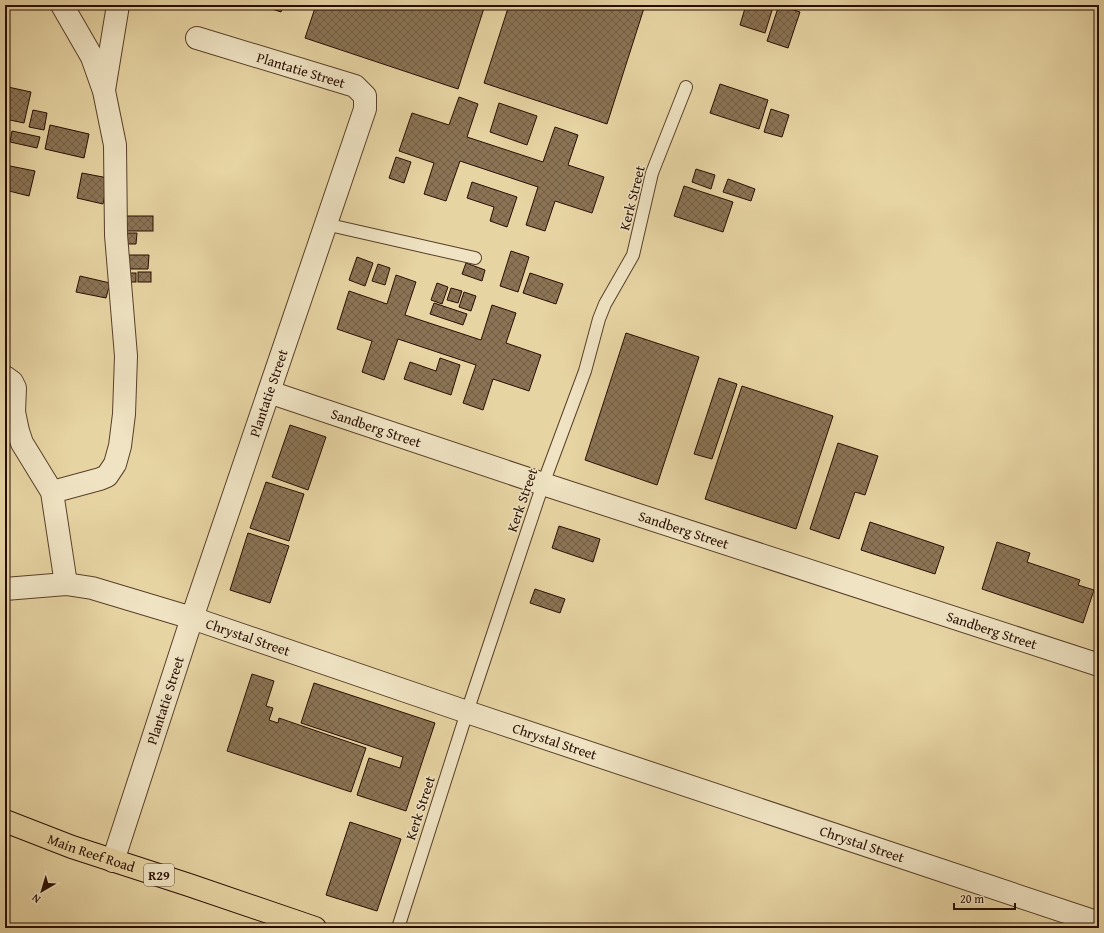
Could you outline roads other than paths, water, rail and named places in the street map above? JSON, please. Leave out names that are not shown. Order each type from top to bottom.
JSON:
[{"type":"main road","name":"Main Reef Road","points":[[5,821],[58,842],[315,928]]},
{"type":"street","points":[[52,492],[107,476],[116,464],[124,414],[126,356],[116,235],[116,145],[104,91],[92,57],[62,5]]},
{"type":"street","points":[[104,91],[118,5]]},
{"type":"street","name":"Plantatie Street","points":[[114,861],[192,618],[365,109],[364,96],[355,86],[197,38]]},
{"type":"street","points":[[5,377],[12,382],[15,388],[14,412],[20,437],[52,492],[66,584]]},
{"type":"street","name":"Sandberg Street","points":[[269,392],[543,484],[1099,665]]},
{"type":"street","name":"Chrystal Street","points":[[5,589],[66,584],[98,590],[192,618],[467,712],[1098,923]]},
{"type":"lane","name":"Kerk Street","points":[[398,928],[467,712],[543,484],[585,371],[599,319],[605,304],[633,255],[652,173],[686,87]]},
{"type":"lane","points":[[325,224],[475,258]]}]
